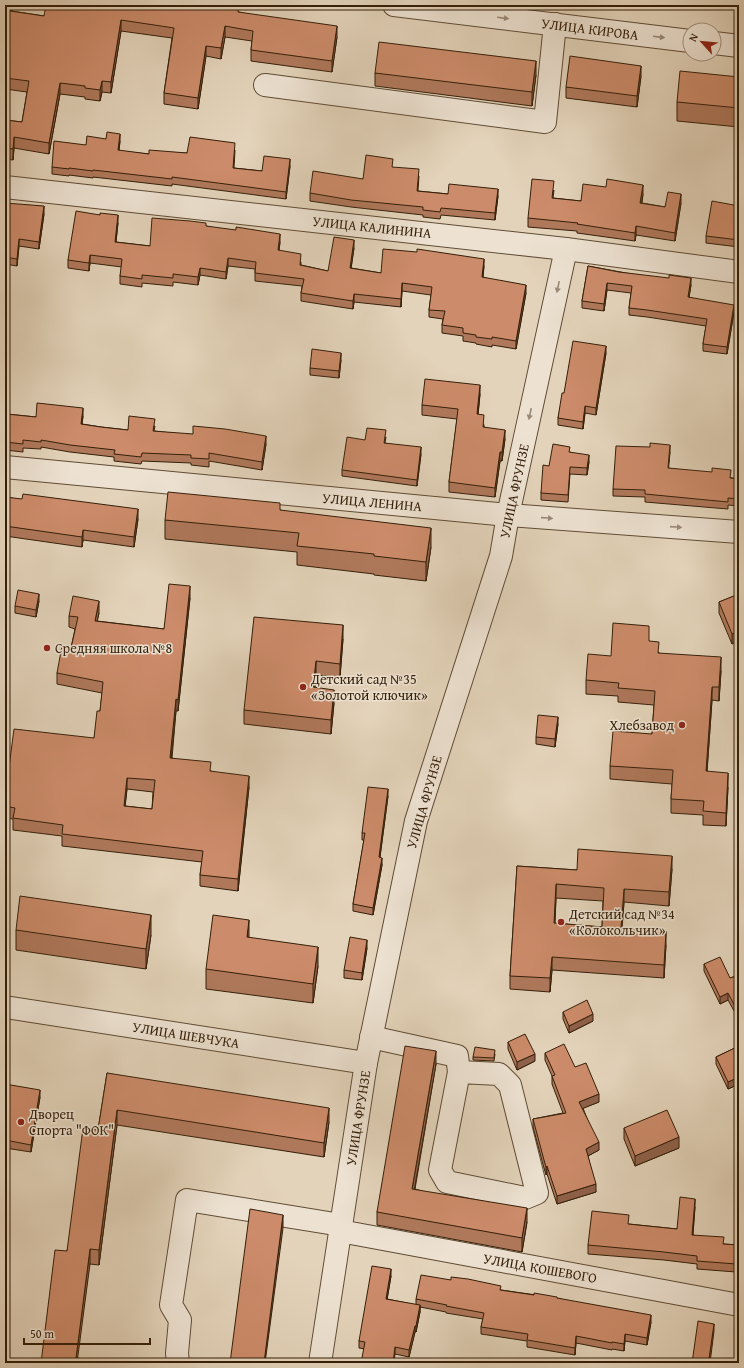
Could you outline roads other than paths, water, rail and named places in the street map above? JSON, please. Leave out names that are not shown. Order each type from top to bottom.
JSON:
[{"type":"street","name":"УЛИЦА КИРОВА","points":[[394,5],[682,39]]},
{"type":"street","points":[[265,85],[545,122],[555,24]]},
{"type":"street","points":[[722,44],[739,46]]},
{"type":"street","name":"УЛИЦА КАЛИНИНА","points":[[5,187],[566,249],[739,272]]},
{"type":"street","name":"УЛИЦА ФРУНЗЕ","points":[[320,1363],[366,1063],[416,821],[501,556],[508,515],[566,249]]},
{"type":"street","name":"УЛИЦА ЛЕНИНА","points":[[5,467],[508,515],[739,532]]},
{"type":"street","name":"УЛИЦА ШЕВЧУКА","points":[[5,1007],[366,1063]]},
{"type":"street","points":[[371,1037],[457,1056],[459,1072],[440,1170],[447,1182],[525,1198],[538,1193],[510,1085],[499,1074],[459,1072]]},
{"type":"street","name":"УЛИЦА КОШЕВОГО","points":[[178,1363],[177,1353],[180,1320],[172,1304],[187,1200],[739,1305]]},
{"type":"place","name":"Средняя школа №8","points":[[47,648]]},
{"type":"place","name":"Детский сад №35 «Золотой ключик»","points":[[303,687]]},
{"type":"place","name":"Хлебзавод","points":[[682,725]]},
{"type":"place","name":"Детский сад №34 «Колокольчик»","points":[[561,922]]},
{"type":"place","name":"Дворец Спорта \"ФОК\"","points":[[21,1122]]}]
